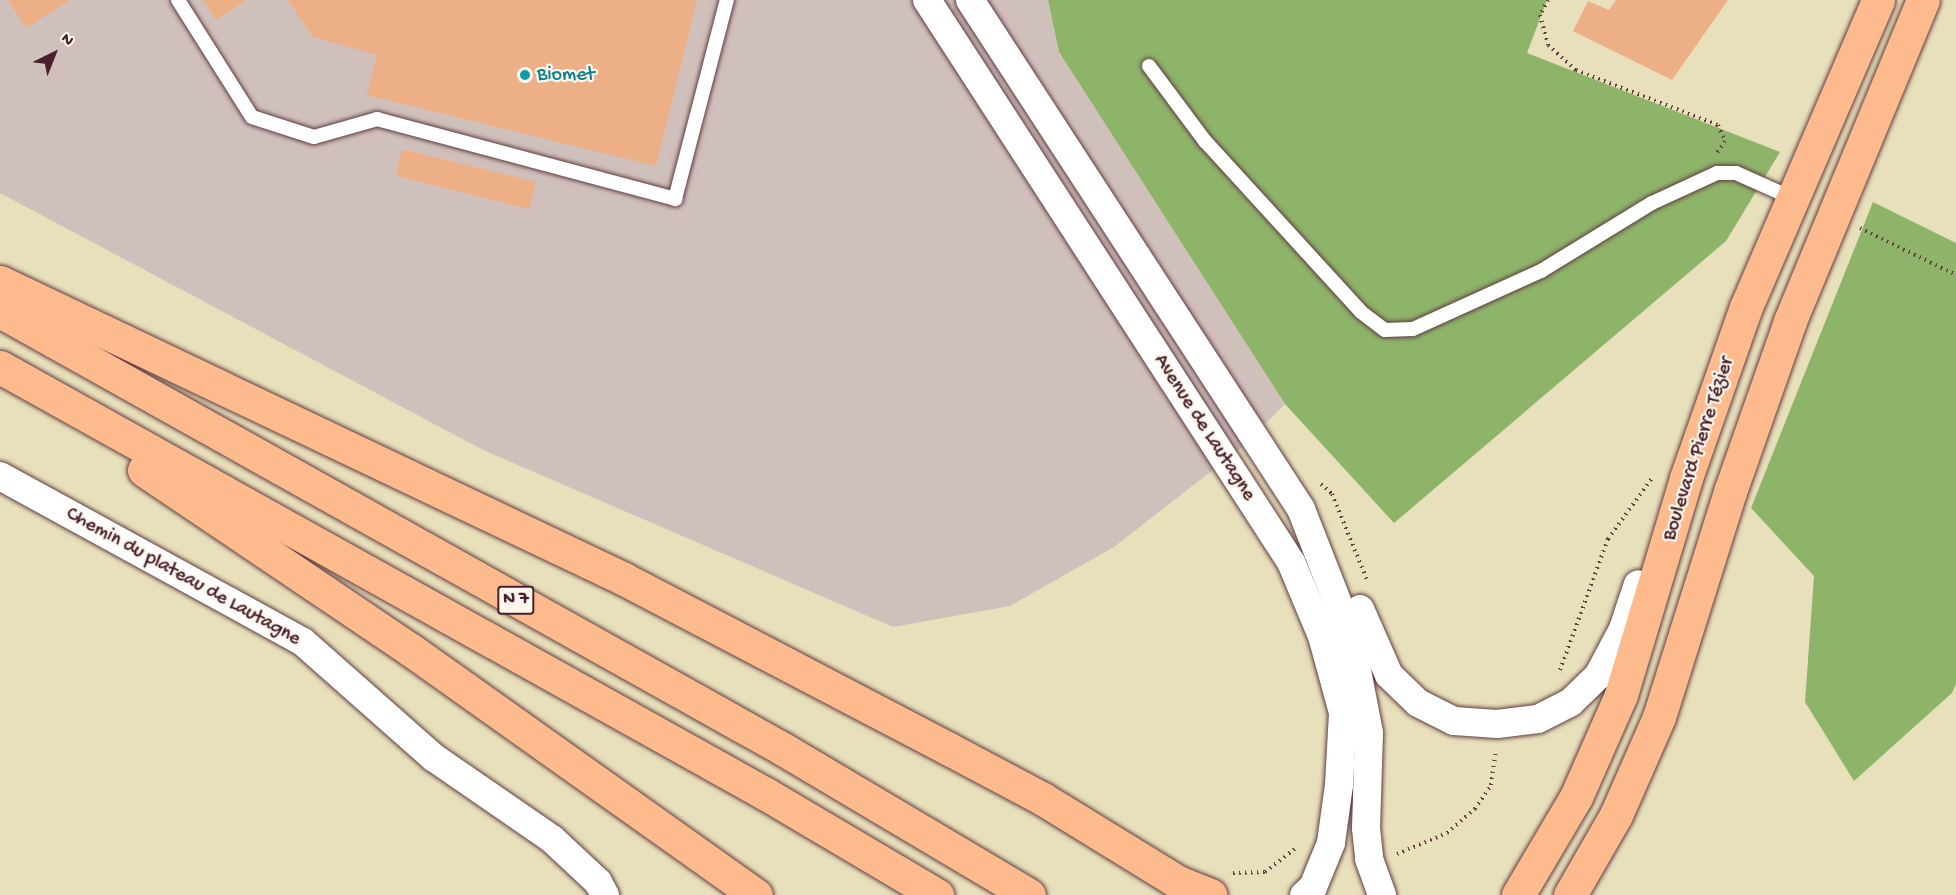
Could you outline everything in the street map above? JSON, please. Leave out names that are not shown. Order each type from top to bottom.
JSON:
[{"type":"main road","name":"Boulevard Pierre Tézier","points":[[1518,895],[1576,797],[1621,695],[1686,478],[1746,307],[1878,0]]},
{"type":"main road","points":[[1570,895],[1616,815],[1659,717],[1731,489],[1833,214],[1923,0]]},
{"type":"main road","points":[[0,282],[624,579],[970,760],[1178,882],[1210,895]]},
{"type":"main road","name":"N 7","points":[[0,311],[783,749],[1029,895]]},
{"type":"main road","name":"N 7","points":[[0,367],[755,789],[937,895]]},
{"type":"main road","points":[[0,374],[411,650],[756,895]]},
{"type":"street","name":"Avenue de Lautagne","points":[[927,0],[1291,562],[1322,636],[1343,713],[1339,785],[1331,843],[1313,886],[1304,895]]},
{"type":"street","name":"Avenue de Lautagne","points":[[970,0],[1301,509],[1350,634],[1369,733],[1366,828],[1370,859],[1382,895]]},
{"type":"street","name":"Chemin du plateau de Lautagne","points":[[0,476],[303,642],[433,757],[552,838],[598,882],[605,895]]},
{"type":"street","points":[[1301,509],[1323,528],[1342,562],[1371,642],[1389,675],[1418,703],[1454,721],[1497,724],[1538,718],[1571,702],[1598,676],[1623,629],[1645,561],[1686,478]]},
{"type":"lane","points":[[178,0],[252,117],[314,137],[377,119],[675,199],[727,0]]},
{"type":"lane","points":[[1149,66],[1205,141],[1361,312],[1385,330],[1413,329],[1541,271],[1652,202],[1717,173],[1736,173],[1792,198]]},
{"type":"path","points":[[1548,0],[1540,15],[1548,45],[1576,70],[1718,125],[1725,141],[1716,155],[1717,173]]},
{"type":"path","points":[[1833,214],[1956,275]]},
{"type":"shaded area","points":[[0,0],[1048,0],[1059,52],[1285,404],[1241,448],[1114,547],[1010,606],[893,627],[483,450],[0,193]]},
{"type":"green space","points":[[1048,0],[1547,0],[1527,53],[1780,152],[1726,241],[1394,523],[1285,404],[1059,52]]},
{"type":"green space","points":[[1873,202],[1956,243],[1956,684],[1952,693],[1854,781],[1805,702],[1814,576],[1751,508]]},
{"type":"building","points":[[8,0],[70,0],[26,28]]},
{"type":"building","points":[[203,0],[246,0],[216,20]]},
{"type":"building","name":"Biomet","points":[[288,0],[697,0],[656,166],[367,95],[377,55],[313,37]]},
{"type":"building","points":[[1616,0],[1728,0],[1672,80],[1573,31],[1588,1],[1609,10]]},
{"type":"building","points":[[402,149],[536,182],[529,209],[396,176]]},
{"type":"place","name":"Biomet","points":[[525,75]]}]
